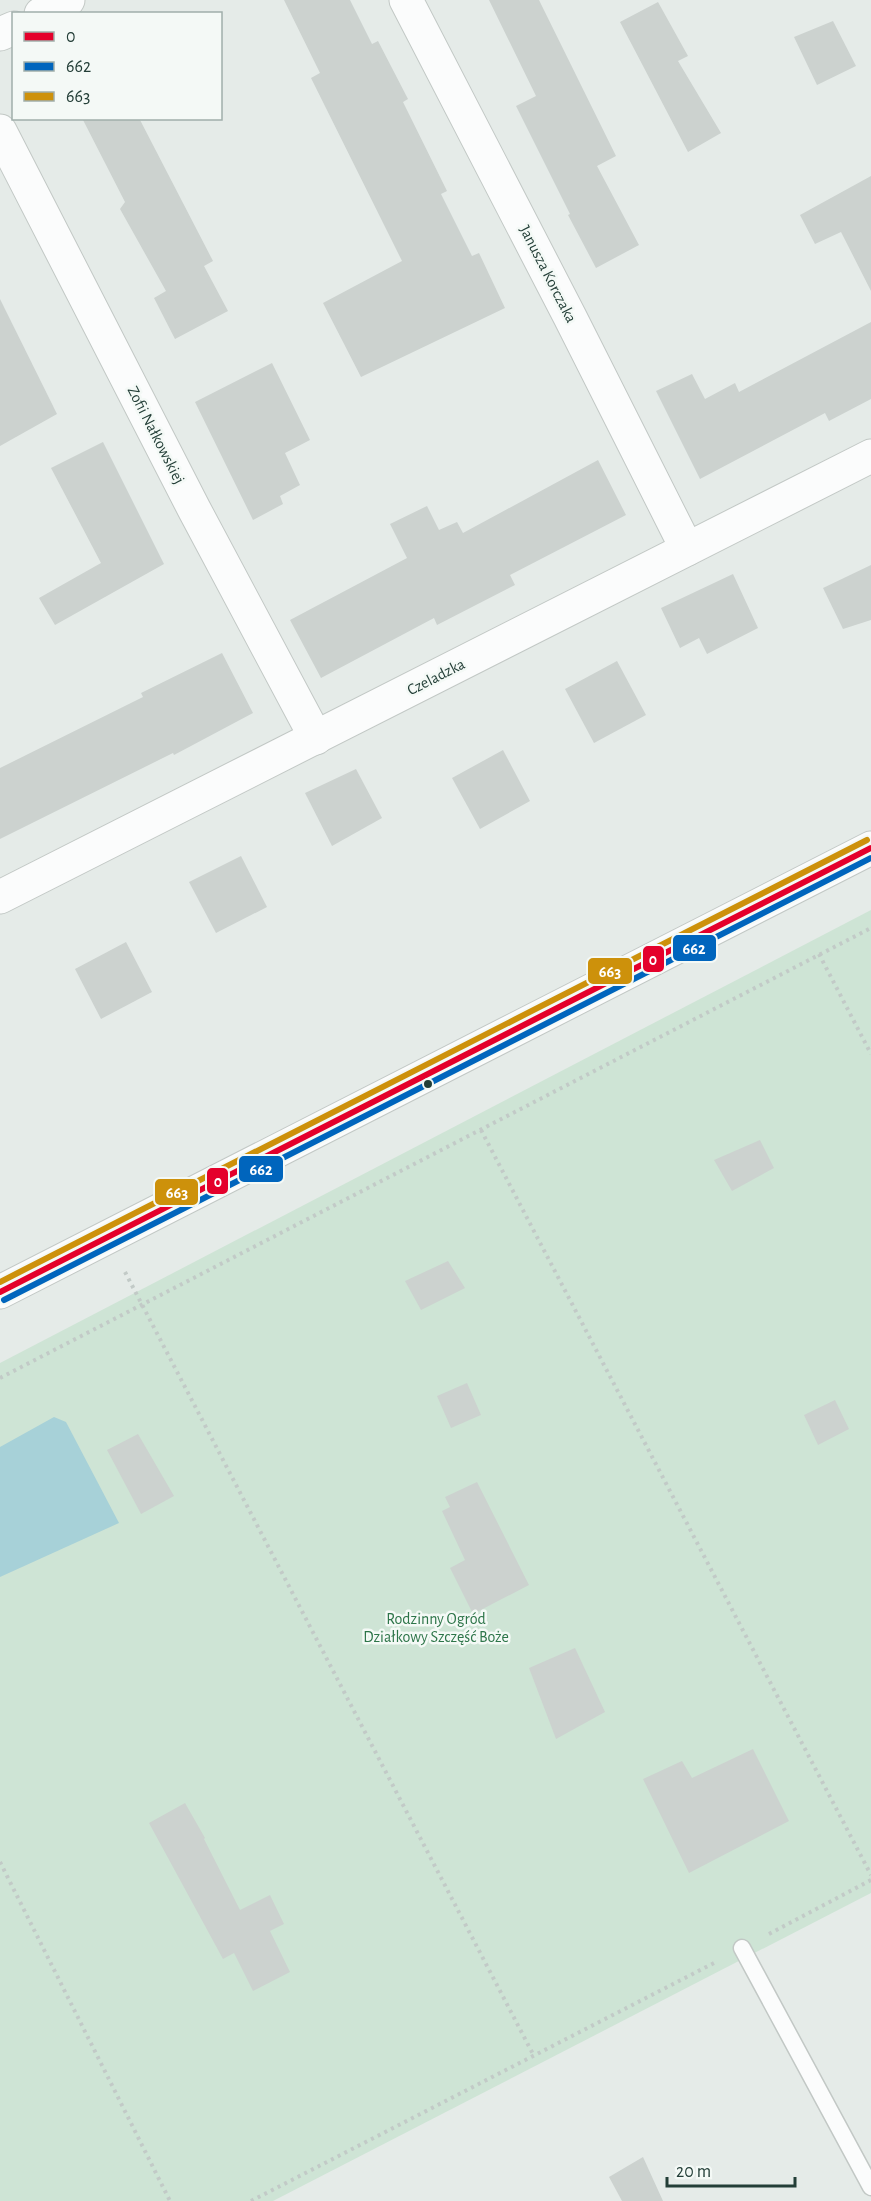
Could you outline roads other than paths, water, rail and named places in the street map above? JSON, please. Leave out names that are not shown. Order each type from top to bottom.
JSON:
[{"type":"street","points":[[45,12],[68,0]]},
{"type":"street","name":"Janusza Korczaka","points":[[406,0],[687,549]]},
{"type":"street","name":"Zofii Nałkowskiej","points":[[0,131],[194,509],[316,738]]},
{"type":"street","name":"Czeladzka","points":[[0,897],[871,456]]},
{"type":"street","points":[[0,1292],[871,848]]},
{"type":"lane","points":[[742,1948],[871,2187]]},
{"type":"water","points":[[54,1417],[66,1422],[119,1523],[0,1577],[0,1447]]},
{"type":"park label","name":"Rodzinny Ogród Działkowy Szczęść Boże","points":[[436,1628]]}]
